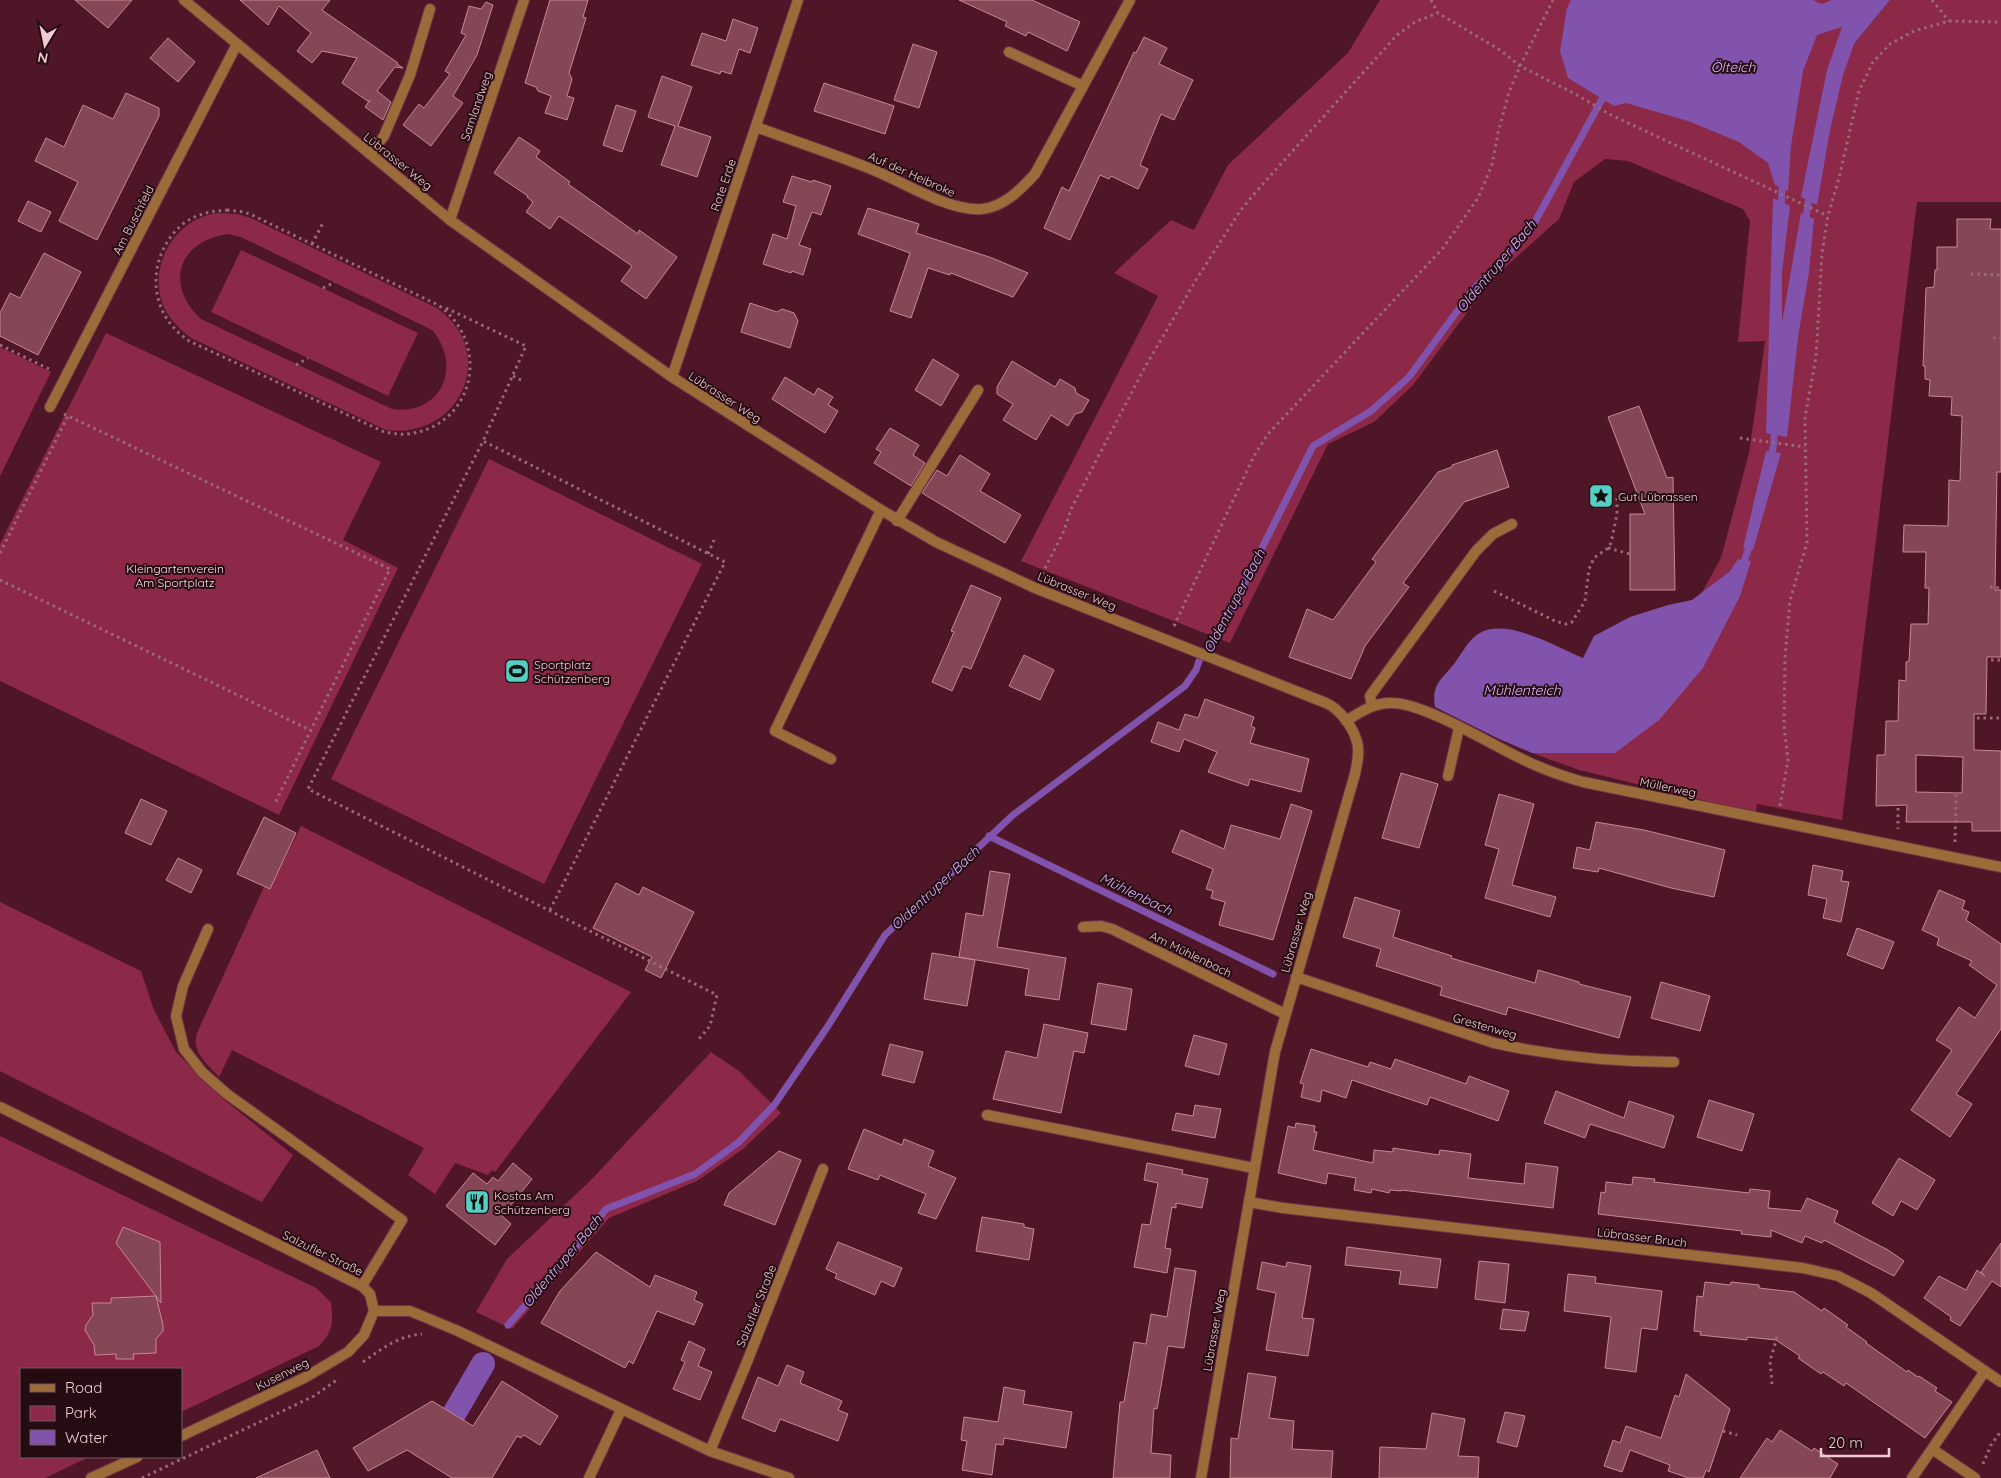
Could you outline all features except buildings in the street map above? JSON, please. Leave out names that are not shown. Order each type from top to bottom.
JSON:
[{"type":"street","name":"Lübrasser Weg","points":[[184,0],[450,220],[672,377],[881,510],[941,545],[1036,588],[1332,706],[1346,720],[1358,743],[1355,774],[1275,1052],[1201,1478]]},
{"type":"street","name":"Samlandweg","points":[[450,220],[524,0]]},
{"type":"street","name":"Rote Erde","points":[[672,377],[798,0]]},
{"type":"street","name":"Auf der Heibroke","points":[[756,127],[872,169],[958,208],[983,209],[1005,201],[1019,191],[1035,174],[1130,0]]},
{"type":"street","points":[[370,154],[384,136],[410,75],[430,9]]},
{"type":"street","name":"Am Buschfeld","points":[[50,407],[237,44]]},
{"type":"street","points":[[1010,52],[1082,86]]},
{"type":"street","points":[[898,520],[978,390]]},
{"type":"street","points":[[832,759],[775,731],[881,510]]},
{"type":"street","points":[[1372,706],[1370,696],[1476,551],[1493,534],[1512,524]]},
{"type":"street","name":"Müllerweg","points":[[1346,720],[1372,706],[1382,703],[1406,705],[1459,728],[1523,760],[1574,780],[2001,867]]},
{"type":"street","points":[[1448,776],[1459,728]]},
{"type":"street","name":"Am Mühlenbach","points":[[1083,927],[1101,926],[1112,928],[1285,1014]]},
{"type":"street","points":[[208,929],[183,986],[176,1016],[184,1050],[202,1072],[226,1094],[402,1220],[362,1286]]},
{"type":"street","name":"Grestenweg","points":[[1296,978],[1510,1047],[1626,1062],[1674,1062]]},
{"type":"street","name":"Salzufler Straße","points":[[0,1107],[362,1286],[370,1294],[374,1311]]},
{"type":"street","points":[[987,1116],[1254,1168]]},
{"type":"street","name":"Salzufler Straße","points":[[710,1451],[766,1316],[823,1169]]},
{"type":"street","name":"Lübrasser Bruch","points":[[1249,1202],[1283,1208],[1804,1268],[1838,1276],[1871,1293],[2001,1382]]},
{"type":"street","points":[[374,1311],[400,1310],[422,1315],[710,1451],[790,1478]]},
{"type":"street","name":"Kusenweg","points":[[182,1436],[304,1378],[348,1352],[357,1345],[364,1335],[374,1311]]},
{"type":"street","points":[[1912,1478],[1985,1371]]},
{"type":"street","points":[[589,1478],[621,1410]]},
{"type":"street","points":[[1932,1449],[1978,1474]]},
{"type":"street","points":[[91,1478],[134,1458]]},
{"type":"path","points":[[1431,0],[1438,13],[1500,50],[1520,66],[1611,115],[1828,216]]},
{"type":"path","points":[[1168,640],[1254,456],[1268,434],[1443,248],[1478,198],[1492,165],[1509,92],[1553,0]]},
{"type":"path","points":[[1932,0],[1949,21]]},
{"type":"path","points":[[1036,588],[1063,533],[1072,507],[1145,367],[1196,280],[1240,211],[1397,35],[1415,22],[1438,13]]},
{"type":"path","points":[[1778,822],[1788,760],[1784,726],[1784,658],[1790,600],[1806,543],[1804,417],[1816,357],[1820,314],[1820,272],[1828,216],[1859,92],[1874,62],[1890,44],[1914,31],[1949,21],[2001,22]]},
{"type":"path","points":[[438,305],[454,318],[464,334],[470,358],[470,378],[460,403],[448,416],[427,430],[406,435],[384,432],[189,341],[174,328],[164,313],[156,285],[161,254],[176,230],[199,215],[227,210],[244,212],[526,346],[483,441],[308,790],[718,995],[710,1026],[698,1040]]},
{"type":"path","points":[[312,244],[324,221]]},
{"type":"path","points":[[1971,274],[2001,275]]},
{"type":"path","points":[[323,288],[335,282]]},
{"type":"path","points":[[1993,338],[2001,338]]},
{"type":"path","points":[[0,345],[66,377]]},
{"type":"path","points":[[296,364],[308,358]]},
{"type":"path","points":[[513,376],[521,380]]},
{"type":"path","points":[[50,407],[390,569],[275,803]]},
{"type":"path","points":[[0,553],[68,416]]},
{"type":"path","points":[[1740,438],[1805,447]]},
{"type":"path","points":[[483,441],[724,562],[550,910]]},
{"type":"path","points":[[1494,591],[1555,621],[1566,624],[1572,622],[1585,601],[1589,570],[1594,558],[1608,548],[1611,543],[1617,514],[1617,496],[1643,496]]},
{"type":"path","points":[[708,554],[714,540]]},
{"type":"path","points":[[1608,548],[1630,554]]},
{"type":"path","points":[[0,580],[310,730]]},
{"type":"path","points":[[1990,587],[2001,588]]},
{"type":"path","points":[[1990,660],[2001,660]]},
{"type":"path","points":[[1977,718],[2001,718]]},
{"type":"path","points":[[1955,858],[1956,795]]},
{"type":"path","points":[[1898,808],[1898,846]]},
{"type":"path","points":[[1772,1384],[1770,1362],[1777,1337]]},
{"type":"path","points":[[1723,1431],[1736,1435]]},
{"type":"path","points":[[1978,1474],[1991,1445],[2001,1431]]},
{"type":"green space","points":[[1380,0],[1864,0],[1855,43],[1890,0],[2001,0],[2001,202],[1917,202],[1842,820],[1757,804],[1756,813],[1579,770],[1532,753],[1615,753],[1738,559],[1729,572],[1700,596],[1721,558],[1749,453],[1765,341],[1738,342],[1750,221],[1743,209],[1628,161],[1605,159],[1574,182],[1559,219],[1492,279],[1413,385],[1374,422],[1328,444],[1230,643],[1021,561],[1158,296],[1114,273],[1171,220],[1194,230],[1228,165],[1348,53]]},
{"type":"green space","points":[[218,213],[237,214],[251,218],[437,308],[456,326],[466,347],[468,369],[463,389],[451,407],[434,421],[412,429],[386,430],[191,338],[176,324],[164,308],[160,295],[160,267],[172,241],[192,222],[204,216]],"holes":[[[228,234],[241,237],[432,330],[441,344],[446,359],[446,373],[442,386],[434,397],[423,405],[409,409],[392,409],[201,319],[189,306],[183,292],[180,279],[182,266],[188,255],[197,245],[211,238]]]},
{"type":"green space","points":[[241,250],[418,333],[388,396],[211,312]]},
{"type":"green space","name":"Kleingartenverein Am Sportplatz","points":[[106,333],[381,462],[343,540],[398,568],[279,815],[0,681],[0,544]]},
{"type":"green space","points":[[0,347],[51,372],[0,476]]},
{"type":"green space","name":"Sportplatz Schützenberg","points":[[489,459],[702,564],[544,884],[331,779]]},
{"type":"green space","points":[[301,826],[631,992],[495,1172],[492,1170],[488,1175],[455,1163],[435,1194],[408,1175],[424,1148],[232,1050],[219,1077],[198,1052],[196,1046],[197,1033],[264,887],[270,889]]},
{"type":"green space","points":[[0,902],[141,971],[154,1010],[176,1052],[222,1098],[293,1155],[262,1202],[0,1071]]},
{"type":"green space","points":[[711,1052],[739,1071],[781,1113],[743,1149],[697,1181],[609,1218],[512,1329],[476,1312],[507,1259],[591,1180]]},
{"type":"green space","points":[[0,1136],[316,1288],[331,1302],[332,1320],[330,1330],[319,1346],[182,1412],[182,1368],[20,1368],[20,1458],[87,1458],[45,1478],[0,1478]]},
{"type":"water","name":"Ölteich","points":[[1571,0],[1813,0],[1822,4],[1832,0],[1890,0],[1854,44],[1843,75],[1830,130],[1817,205],[1801,197],[1827,70],[1842,27],[1817,35],[1803,71],[1791,146],[1788,191],[1775,185],[1768,163],[1739,142],[1688,121],[1626,103],[1614,106],[1568,78],[1560,51],[1567,8]]},
{"type":"water","points":[[1773,198],[1790,206],[1782,272],[1782,323],[1801,213],[1814,219],[1809,272],[1798,337],[1787,437],[1766,433]]},
{"type":"water","points":[[1766,451],[1781,453],[1753,550],[1743,548]]},
{"type":"water","name":"Mühlenteich","points":[[1738,559],[1751,561],[1740,596],[1703,668],[1659,720],[1615,753],[1532,753],[1435,707],[1434,693],[1438,683],[1478,634],[1489,629],[1516,631],[1531,635],[1583,658],[1594,636],[1630,617],[1668,605],[1692,600],[1729,572]]},
{"type":"waterway","name":"Oldentruper Bach","points":[[508,1325],[565,1260],[606,1209],[695,1174],[739,1142],[775,1104],[828,1026],[885,935],[1013,815],[1185,686],[1196,670],[1199,661],[1220,632],[1313,446],[1371,411],[1409,377],[1472,291],[1531,229],[1602,99],[1610,95]]},
{"type":"waterway","points":[[1781,211],[1782,189]]},
{"type":"waterway","points":[[1805,223],[1810,192]]},
{"type":"waterway","points":[[1771,460],[1774,427]]},
{"type":"waterway","points":[[1745,559],[1751,541]]},
{"type":"waterway","name":"Mühlenbach","points":[[989,836],[1273,974]]},
{"type":"waterway","name":"Oldentruper Bach","points":[[454,1414],[483,1364]]},
{"type":"place","name":"Gut Lübrassen","points":[[1601,496]]},
{"type":"place","name":"Sportplatz Schützenberg","points":[[517,671]]},
{"type":"place","name":"Kostas Am Schützenberg","points":[[477,1202]]}]
